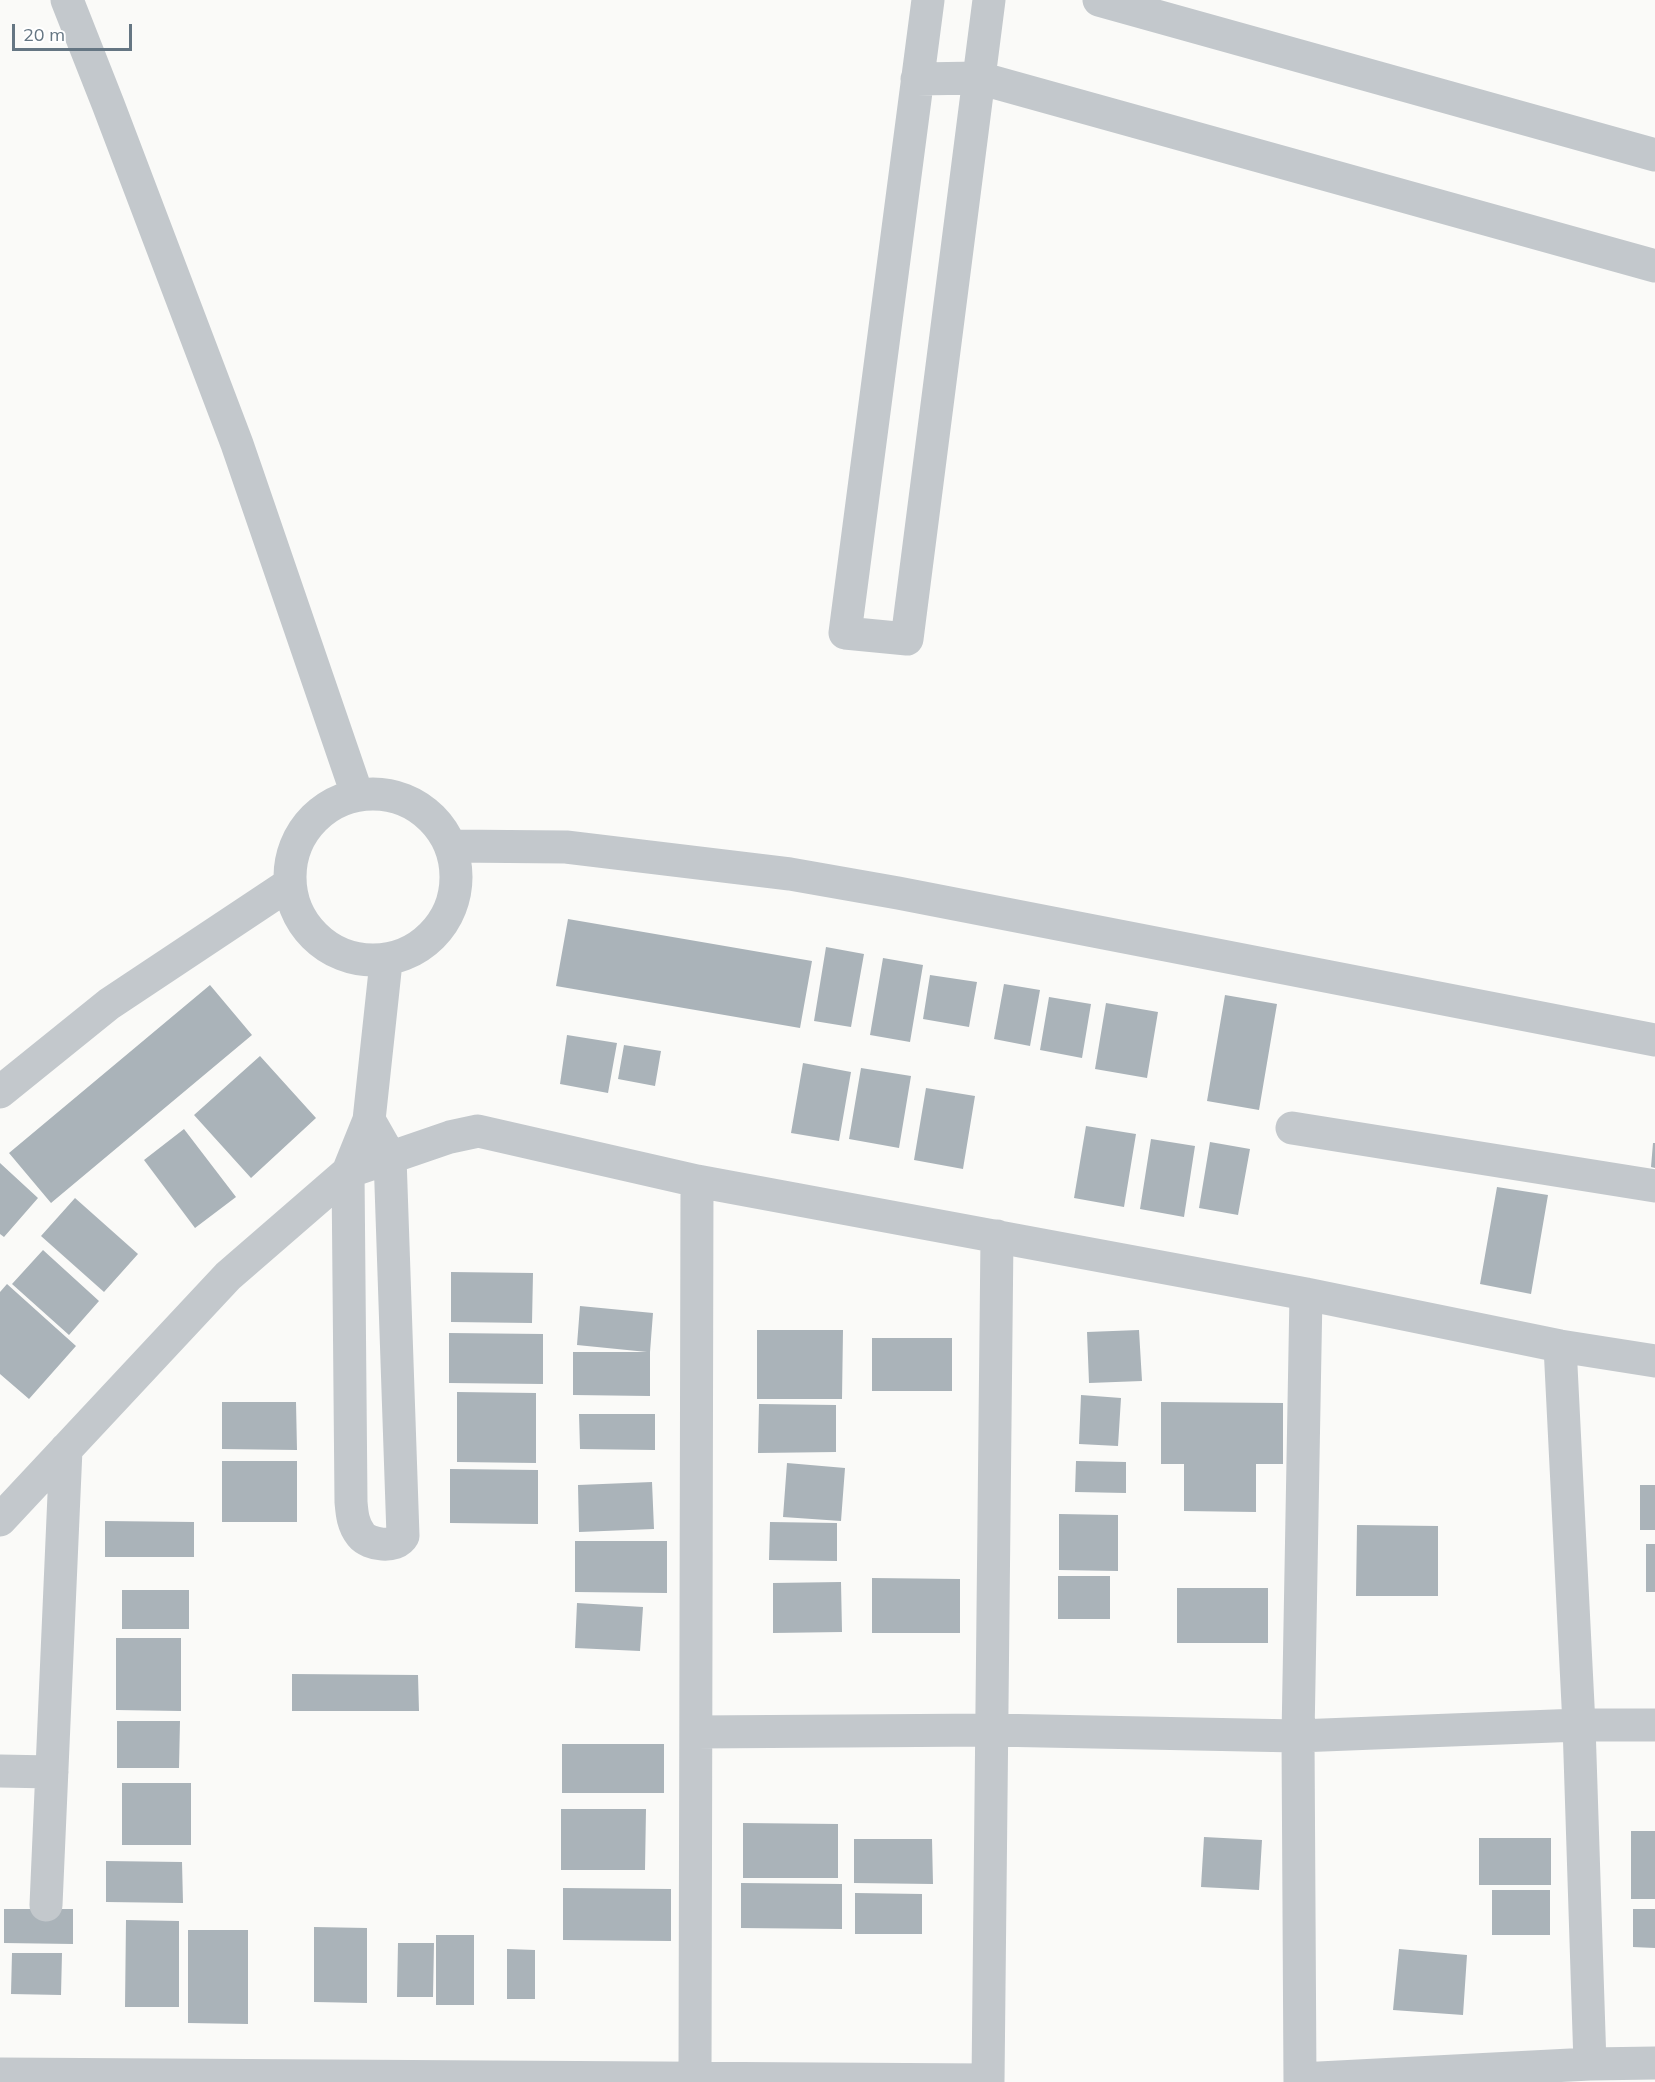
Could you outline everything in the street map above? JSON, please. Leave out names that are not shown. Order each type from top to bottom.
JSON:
[{"type":"street","points":[[67,0],[237,444],[357,794]]},
{"type":"street","points":[[928,0],[845,633],[907,639],[989,0]]},
{"type":"street","points":[[1099,0],[1655,155]]},
{"type":"street","points":[[917,79],[979,78],[1655,266]]},
{"type":"street","points":[[357,794],[395,796],[429,814],[451,846],[457,883],[447,920],[421,948],[386,962],[341,956],[304,928],[288,885],[295,844],[320,811],[357,794]]},
{"type":"street","points":[[451,846],[566,847],[790,874],[898,892],[1655,1040]]},
{"type":"street","points":[[0,1092],[109,1004],[288,885]]},
{"type":"street","points":[[369,1120],[390,1157],[403,1536],[394,1545],[364,1538],[353,1520],[351,1502],[348,1172],[369,1120],[386,962]]},
{"type":"street","points":[[1292,1128],[1655,1186]]},
{"type":"street","points":[[0,1520],[228,1276],[348,1172],[450,1137],[478,1131],[697,1181],[1306,1294],[1560,1346],[1655,1361]]},
{"type":"street","points":[[695,2078],[697,1181]]},
{"type":"street","points":[[0,2074],[988,2081],[997,1236]]},
{"type":"street","points":[[1306,1294],[1298,1736],[1300,2080],[1590,2064],[1655,2063]]},
{"type":"street","points":[[1560,1346],[1579,1725],[1590,2064]]},
{"type":"street","points":[[46,1905],[66,1449]]},
{"type":"street","points":[[696,1732],[992,1730],[1298,1736],[1579,1725],[1655,1725]]},
{"type":"street","points":[[0,1771],[52,1772]]},
{"type":"building","points":[[568,919],[812,961],[800,1028],[556,986]]},
{"type":"building","points":[[826,947],[864,954],[851,1027],[814,1021]]},
{"type":"building","points":[[883,958],[923,965],[910,1042],[870,1035]]},
{"type":"building","points":[[930,975],[977,982],[969,1027],[923,1019]]},
{"type":"building","points":[[1004,984],[1040,990],[1030,1046],[994,1039]]},
{"type":"building","points":[[210,985],[252,1035],[51,1203],[9,1153]]},
{"type":"building","points":[[1225,995],[1277,1004],[1259,1110],[1207,1101]]},
{"type":"building","points":[[1049,997],[1091,1004],[1082,1058],[1040,1050]]},
{"type":"building","points":[[1106,1003],[1158,1012],[1147,1078],[1095,1069]]},
{"type":"building","points":[[567,1035],[617,1043],[608,1093],[560,1084]]},
{"type":"building","points":[[624,1045],[661,1051],[655,1086],[618,1079]]},
{"type":"building","points":[[260,1056],[316,1118],[251,1178],[194,1115]]},
{"type":"building","points":[[803,1063],[851,1072],[839,1141],[791,1133]]},
{"type":"building","points":[[861,1068],[911,1076],[899,1148],[849,1139]]},
{"type":"building","points":[[926,1088],[975,1096],[963,1169],[914,1160]]},
{"type":"building","points":[[1086,1126],[1136,1134],[1124,1207],[1074,1198]]},
{"type":"building","points":[[184,1129],[236,1197],[195,1228],[144,1160]]},
{"type":"building","points":[[1151,1139],[1195,1146],[1184,1217],[1140,1209]]},
{"type":"building","points":[[1210,1142],[1250,1149],[1238,1215],[1199,1208]]},
{"type":"building","points":[[1653,1143],[1655,1143],[1655,1168],[1651,1167]]},
{"type":"building","points":[[0,1163],[38,1198],[4,1237],[0,1234]]},
{"type":"building","points":[[1497,1187],[1548,1195],[1531,1294],[1480,1284]]},
{"type":"building","points":[[75,1198],[138,1254],[104,1292],[41,1236]]},
{"type":"building","points":[[43,1250],[99,1301],[69,1335],[12,1284]]},
{"type":"building","points":[[451,1272],[533,1273],[532,1323],[451,1322]]},
{"type":"building","points":[[7,1284],[76,1346],[29,1399],[0,1374],[0,1292]]},
{"type":"building","points":[[580,1306],[653,1313],[650,1396],[573,1395],[573,1352],[647,1352],[577,1345]]},
{"type":"building","points":[[757,1330],[843,1330],[842,1399],[757,1399]]},
{"type":"building","points":[[1139,1330],[1142,1381],[1089,1383],[1087,1332]]},
{"type":"building","points":[[449,1333],[543,1334],[543,1384],[449,1383]]},
{"type":"building","points":[[872,1338],[952,1338],[952,1391],[872,1391]]},
{"type":"building","points":[[457,1392],[536,1393],[536,1463],[457,1462]]},
{"type":"building","points":[[1081,1395],[1121,1398],[1118,1446],[1079,1444]]},
{"type":"building","points":[[222,1402],[296,1402],[297,1450],[222,1449]]},
{"type":"building","points":[[1161,1402],[1283,1403],[1283,1464],[1256,1464],[1256,1512],[1184,1511],[1184,1464],[1161,1464]]},
{"type":"building","points":[[759,1404],[836,1405],[836,1452],[758,1453]]},
{"type":"building","points":[[579,1414],[655,1414],[655,1450],[580,1449]]},
{"type":"building","points":[[222,1461],[297,1461],[297,1522],[222,1522]]},
{"type":"building","points":[[1076,1461],[1126,1462],[1126,1493],[1075,1492]]},
{"type":"building","points":[[787,1463],[845,1468],[841,1521],[783,1517]]},
{"type":"building","points":[[450,1469],[538,1470],[538,1524],[450,1523]]},
{"type":"building","points":[[652,1482],[654,1529],[579,1532],[578,1485]]},
{"type":"building","points":[[1640,1485],[1655,1485],[1655,1530],[1640,1530]]},
{"type":"building","points":[[1059,1514],[1118,1515],[1118,1571],[1059,1570]]},
{"type":"building","points":[[105,1521],[194,1522],[194,1557],[105,1557]]},
{"type":"building","points":[[770,1522],[837,1523],[837,1561],[769,1560]]},
{"type":"building","points":[[1357,1525],[1438,1526],[1438,1596],[1356,1596]]},
{"type":"building","points":[[575,1541],[667,1541],[667,1593],[575,1592]]},
{"type":"building","points":[[1646,1544],[1655,1544],[1655,1592],[1646,1592]]},
{"type":"building","points":[[1058,1576],[1110,1576],[1110,1619],[1058,1619]]},
{"type":"building","points":[[872,1578],[960,1579],[960,1633],[872,1633]]},
{"type":"building","points":[[841,1582],[842,1632],[773,1633],[773,1583]]},
{"type":"building","points":[[1177,1588],[1268,1588],[1268,1643],[1177,1643]]},
{"type":"building","points":[[122,1590],[189,1590],[189,1629],[122,1629]]},
{"type":"building","points":[[577,1603],[643,1607],[640,1651],[575,1648]]},
{"type":"building","points":[[116,1638],[181,1638],[181,1711],[116,1710]]},
{"type":"building","points":[[292,1674],[418,1675],[419,1711],[292,1711]]},
{"type":"building","points":[[117,1721],[180,1721],[179,1768],[117,1768]]},
{"type":"building","points":[[562,1744],[664,1744],[664,1793],[562,1793]]},
{"type":"building","points":[[122,1783],[191,1783],[191,1845],[122,1845]]},
{"type":"building","points":[[561,1809],[646,1809],[645,1870],[561,1870]]},
{"type":"building","points":[[743,1823],[838,1824],[838,1878],[743,1878]]},
{"type":"building","points":[[1631,1831],[1655,1831],[1655,1899],[1631,1899]]},
{"type":"building","points":[[1204,1837],[1262,1840],[1259,1890],[1201,1887]]},
{"type":"building","points":[[1479,1838],[1551,1838],[1551,1885],[1479,1885]]},
{"type":"building","points":[[854,1839],[932,1839],[933,1884],[854,1883]]},
{"type":"building","points":[[106,1861],[182,1862],[183,1903],[106,1902]]},
{"type":"building","points":[[741,1883],[842,1884],[842,1929],[741,1928]]},
{"type":"building","points":[[563,1888],[671,1889],[671,1941],[563,1940]]},
{"type":"building","points":[[1492,1890],[1550,1890],[1550,1935],[1492,1935]]},
{"type":"building","points":[[855,1893],[922,1894],[922,1934],[855,1934]]},
{"type":"building","points":[[4,1909],[73,1909],[73,1944],[4,1943]]},
{"type":"building","points":[[1633,1909],[1655,1909],[1655,1948],[1633,1947]]},
{"type":"building","points":[[126,1920],[179,1921],[179,2007],[125,2007]]},
{"type":"building","points":[[314,1927],[367,1928],[367,2003],[314,2002]]},
{"type":"building","points":[[188,1930],[248,1930],[248,2024],[188,2023]]},
{"type":"building","points":[[436,1935],[474,1935],[474,2005],[436,2005]]},
{"type":"building","points":[[398,1943],[434,1943],[433,1997],[397,1997]]},
{"type":"building","points":[[507,1949],[535,1950],[535,1999],[507,1999]]},
{"type":"building","points":[[1399,1949],[1467,1955],[1463,2015],[1393,2010]]},
{"type":"building","points":[[12,1953],[62,1953],[61,1995],[11,1994]]}]
